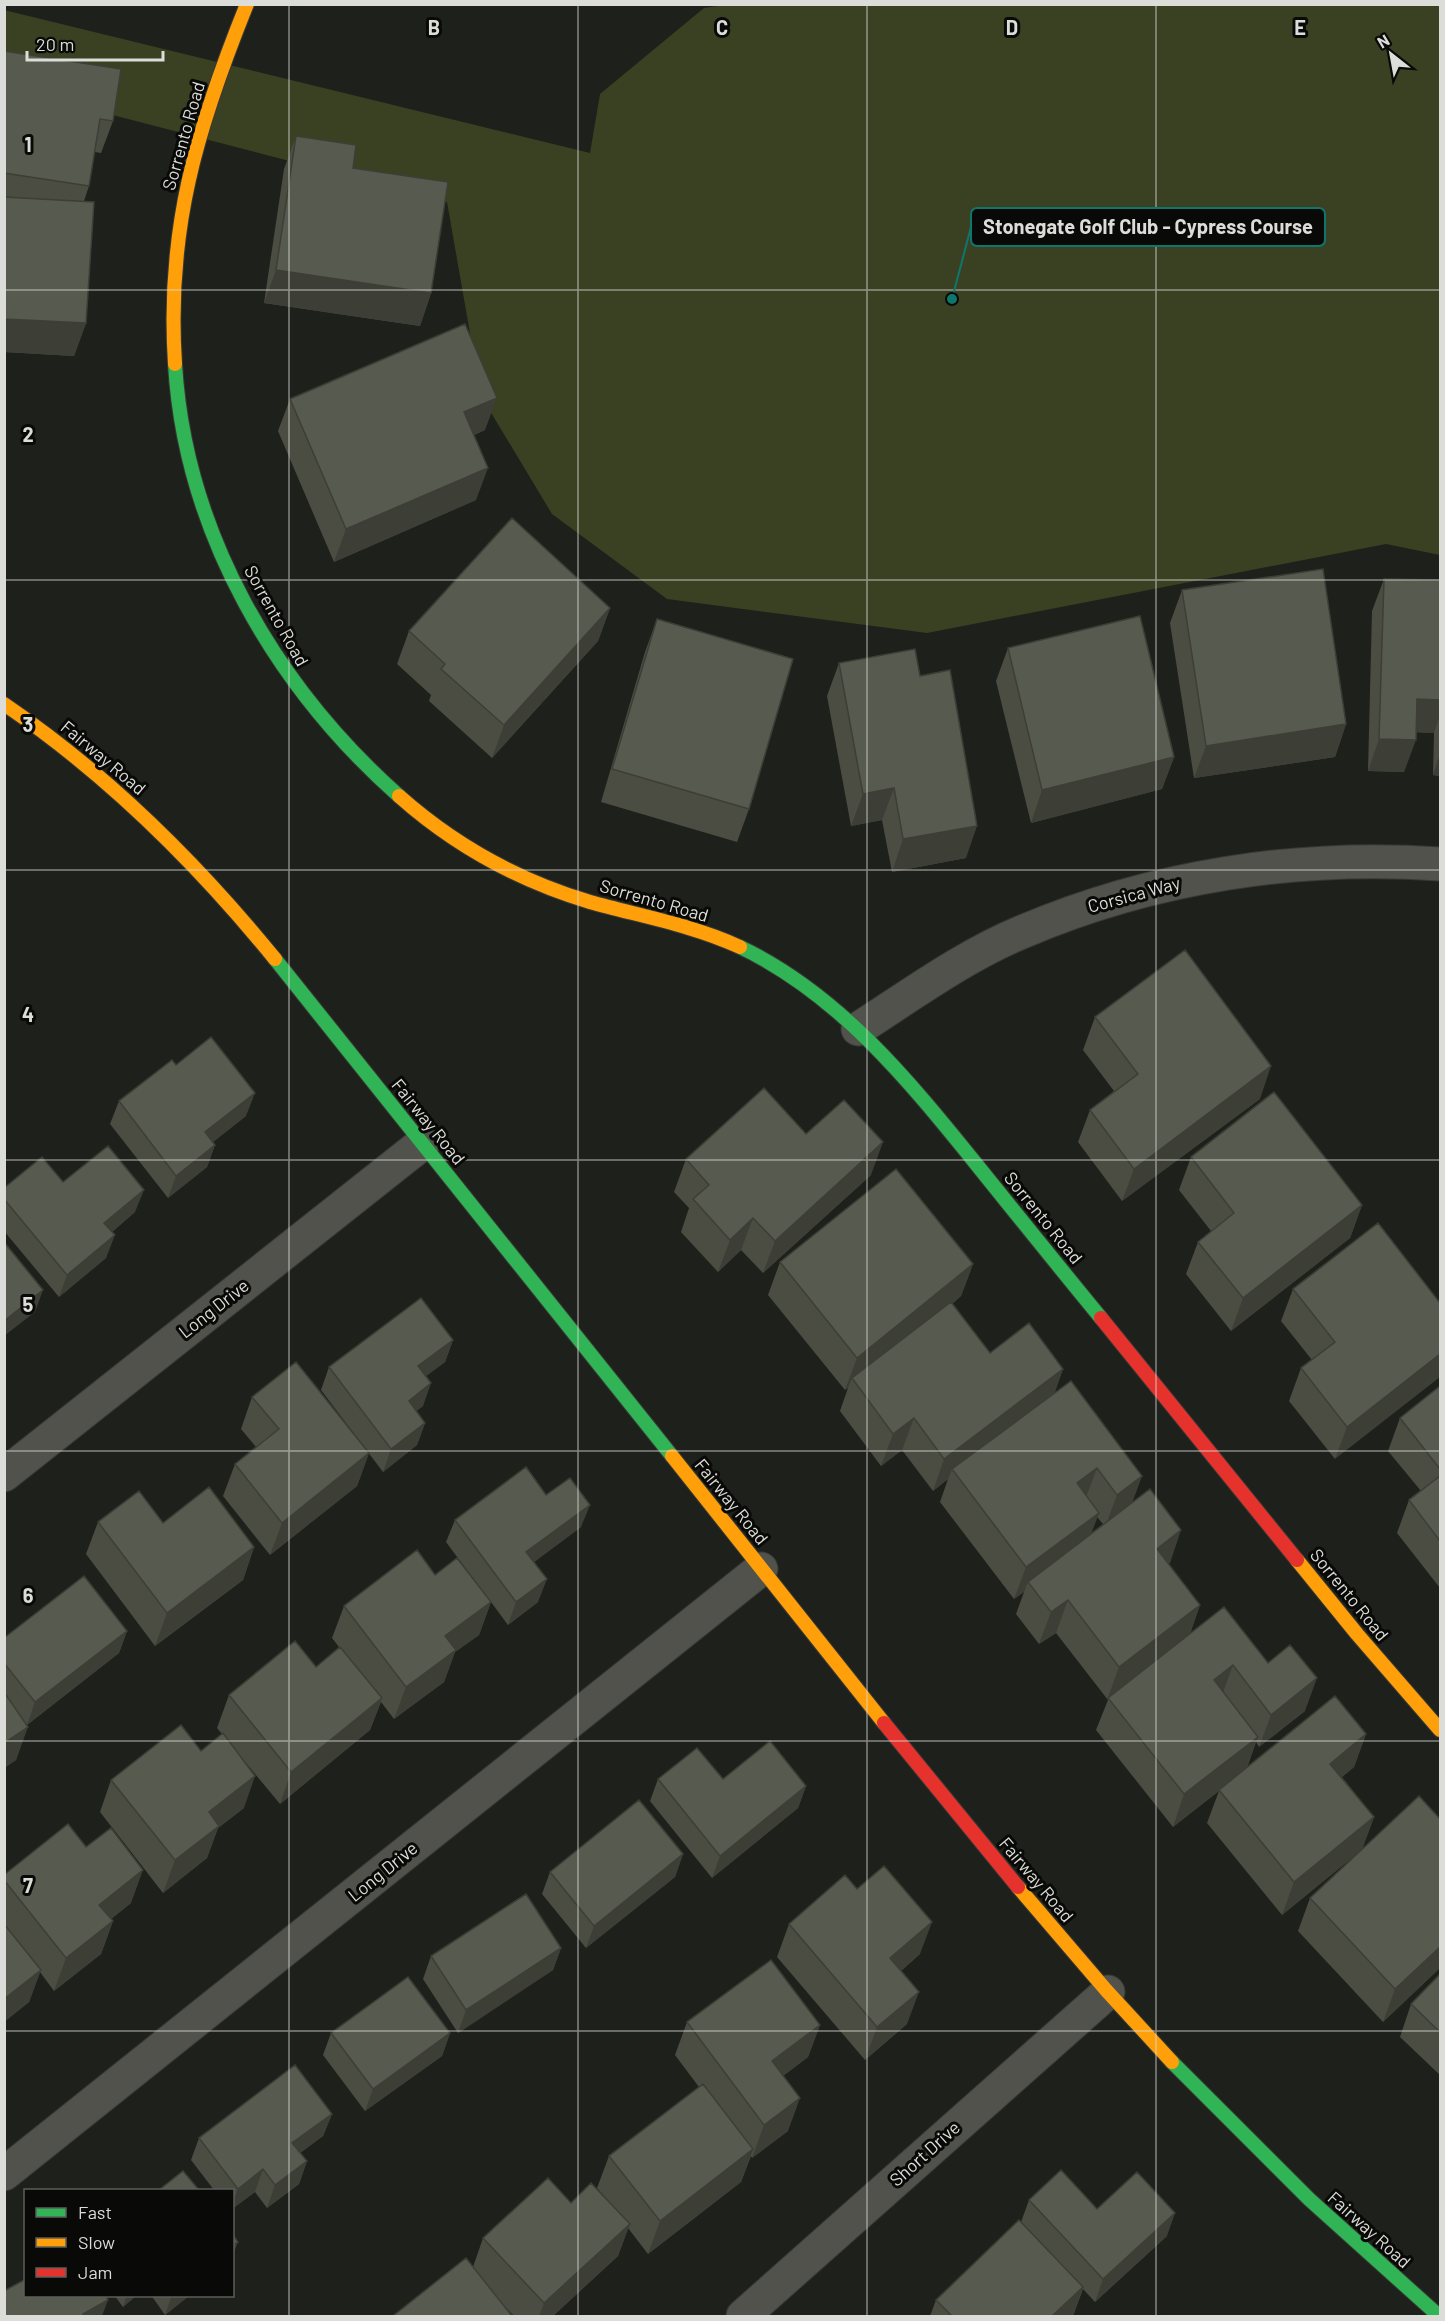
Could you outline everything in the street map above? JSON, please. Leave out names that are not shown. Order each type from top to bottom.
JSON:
[{"type":"street","name":"Sorrento Road","points":[[248,4],[233,39],[200,133],[177,235],[173,310],[175,376],[182,423],[204,512],[241,596],[274,656],[309,706],[340,742],[384,785],[425,818],[480,855],[525,878],[571,896],[685,926],[732,943],[777,966],[819,994],[858,1029],[926,1102],[1349,1625],[1440,1730]]},
{"type":"street","name":"Fairway Road","points":[[4,704],[81,761],[190,862],[240,917],[423,1143],[761,1569],[1039,1912],[1108,1992],[1209,2101],[1364,2252],[1439,2316]]},
{"type":"street","name":"Corsica Way","points":[[858,1029],[975,955],[1021,932],[1075,912],[1132,895],[1190,880],[1252,870],[1319,863],[1390,860],[1440,864]]},
{"type":"street","name":"Long Drive","points":[[4,1475],[423,1143]]},
{"type":"street","name":"Long Drive","points":[[4,2174],[761,1569]]},
{"type":"street","name":"Short Drive","points":[[743,2316],[1108,1992]]},
{"type":"green space","points":[[731,4],[1440,5],[1440,555],[1386,544],[927,633],[667,599],[552,514],[481,396],[447,202],[5,87],[4,10],[590,153],[600,94],[704,8]]},
{"type":"building","points":[[4,51],[121,69],[113,121],[100,119],[89,186],[4,173]]},
{"type":"building","points":[[296,136],[356,145],[353,168],[448,182],[431,293],[276,270]]},
{"type":"building","points":[[4,197],[94,202],[86,323],[4,319]]},
{"type":"building","points":[[465,324],[497,398],[464,412],[488,468],[346,529],[290,399]]},
{"type":"building","points":[[512,518],[610,608],[504,725],[441,669],[445,664],[409,631]]},
{"type":"building","points":[[1323,569],[1346,724],[1206,746],[1182,590]]},
{"type":"building","points":[[1384,579],[1440,580],[1440,700],[1417,699],[1416,740],[1379,739]]},
{"type":"building","points":[[1140,616],[1174,757],[1042,790],[1008,648]]},
{"type":"building","points":[[657,619],[793,659],[749,809],[612,769]]},
{"type":"building","points":[[915,649],[920,676],[950,670],[977,826],[903,839],[894,788],[863,794],[839,663]]},
{"type":"building","points":[[1185,950],[1271,1066],[1134,1169],[1090,1110],[1138,1074],[1095,1017]]},
{"type":"building","points":[[211,1037],[255,1093],[205,1132],[215,1145],[176,1176],[119,1101],[172,1060],[176,1065]]},
{"type":"building","points":[[764,1088],[806,1134],[844,1100],[883,1142],[775,1241],[753,1218],[730,1240],[693,1199],[709,1185],[686,1159]]},
{"type":"building","points":[[1274,1092],[1362,1205],[1243,1298],[1198,1242],[1234,1213],[1191,1157]]},
{"type":"building","points":[[108,1146],[144,1190],[104,1223],[115,1235],[67,1275],[4,1199],[4,1188],[42,1157],[63,1182]]},
{"type":"building","points":[[896,1169],[973,1264],[857,1358],[780,1262]]},
{"type":"building","points":[[1378,1223],[1440,1303],[1440,1354],[1347,1427],[1301,1368],[1335,1342],[1293,1289]]},
{"type":"building","points":[[4,1242],[43,1290],[4,1321]]},
{"type":"building","points":[[421,1298],[453,1340],[418,1366],[431,1383],[409,1401],[425,1423],[391,1449],[329,1367]]},
{"type":"building","points":[[951,1302],[990,1353],[1029,1323],[1063,1369],[944,1459],[914,1418],[893,1434],[852,1378]]},
{"type":"building","points":[[296,1362],[369,1453],[282,1523],[235,1464],[279,1429],[252,1397]]},
{"type":"building","points":[[1071,1381],[1142,1476],[1117,1495],[1097,1468],[1077,1483],[1099,1513],[1026,1567],[952,1469]]},
{"type":"building","points":[[1440,1386],[1440,1469],[1400,1418]]},
{"type":"building","points":[[526,1467],[546,1495],[570,1478],[590,1505],[526,1552],[547,1579],[516,1602],[455,1520]]},
{"type":"building","points":[[1440,1476],[1440,1541],[1409,1500]]},
{"type":"building","points":[[209,1487],[254,1547],[167,1613],[98,1522],[139,1491],[163,1523]]},
{"type":"building","points":[[1150,1489],[1181,1530],[1157,1549],[1200,1605],[1119,1667],[1068,1600],[1051,1612],[1028,1582]]},
{"type":"building","points":[[417,1550],[435,1575],[457,1558],[491,1602],[445,1636],[456,1650],[406,1687],[344,1606]]},
{"type":"building","points":[[84,1576],[127,1631],[35,1702],[4,1663],[4,1638]]},
{"type":"building","points":[[1224,1607],[1268,1663],[1290,1645],[1317,1678],[1271,1715],[1233,1665],[1214,1680],[1258,1737],[1184,1794],[1108,1698]]},
{"type":"building","points":[[295,1641],[316,1667],[340,1647],[382,1698],[291,1772],[229,1695]]},
{"type":"building","points":[[4,1692],[28,1727],[4,1743]]},
{"type":"building","points":[[1335,1696],[1366,1734],[1330,1764],[1374,1817],[1294,1882],[1219,1790]]},
{"type":"building","points":[[181,1725],[201,1751],[223,1733],[255,1776],[209,1812],[219,1826],[175,1860],[111,1780]]},
{"type":"building","points":[[770,1741],[806,1786],[720,1856],[658,1779],[697,1748],[723,1779]]},
{"type":"building","points":[[1419,1796],[1440,1819],[1440,1947],[1395,1989],[1310,1898]]},
{"type":"building","points":[[639,1800],[683,1854],[594,1926],[550,1872]]},
{"type":"building","points":[[68,1824],[86,1847],[111,1828],[143,1870],[99,1905],[113,1921],[66,1958],[4,1880],[4,1875]]},
{"type":"building","points":[[884,1866],[932,1922],[890,1958],[919,1992],[877,2027],[789,1924],[845,1875],[857,1889]]},
{"type":"building","points":[[526,1894],[561,1948],[466,2010],[431,1956]]},
{"type":"building","points":[[4,1924],[41,1970],[4,1999]]},
{"type":"building","points":[[771,1960],[820,2025],[772,2061],[800,2098],[764,2125],[687,2022]]},
{"type":"building","points":[[1440,1974],[1440,2032],[1411,2004]]},
{"type":"building","points":[[408,1977],[450,2033],[373,2089],[331,2033]]},
{"type":"building","points":[[295,2065],[332,2114],[292,2143],[307,2161],[275,2185],[263,2169],[238,2189],[199,2138]]},
{"type":"building","points":[[703,2084],[753,2149],[660,2221],[609,2156]]},
{"type":"building","points":[[1061,2170],[1097,2209],[1137,2172],[1175,2213],[1103,2279],[1029,2200]]},
{"type":"building","points":[[183,2171],[198,2189],[160,2189]]},
{"type":"building","points":[[548,2178],[571,2203],[591,2183],[630,2224],[544,2303],[483,2238]]},
{"type":"building","points":[[1019,2220],[1083,2287],[1052,2316],[952,2316],[936,2300]]},
{"type":"building","points":[[466,2258],[512,2316],[393,2316]]},
{"type":"building","points":[[24,2280],[24,2297],[106,2297],[108,2300],[83,2314],[85,2316],[4,2316],[4,2291]]},
{"type":"traffic: fast","points":[[175,364],[182,426],[197,487],[218,546],[244,602],[276,655],[313,706],[354,753],[399,796]]},
{"type":"traffic: fast","points":[[740,947],[776,966],[809,989],[841,1014],[870,1042],[951,1133],[1101,1318]]},
{"type":"traffic: fast","points":[[275,959],[672,1456]]},
{"type":"traffic: fast","points":[[1172,2062],[1309,2199],[1439,2316]]},
{"type":"traffic: slow","points":[[175,364],[173,315],[175,268],[189,180],[213,94],[247,4]]},
{"type":"traffic: slow","points":[[4,704],[79,760],[148,821],[214,888],[275,959]]},
{"type":"traffic: slow","points":[[399,796],[465,846],[513,872],[590,902],[703,933],[740,947]]},
{"type":"traffic: slow","points":[[672,1456],[884,1723]]},
{"type":"traffic: slow","points":[[1297,1560],[1440,1730]]},
{"type":"traffic: slow","points":[[1018,1887],[1106,1990],[1172,2062]]},
{"type":"traffic: jam","points":[[1101,1318],[1297,1560]]},
{"type":"traffic: jam","points":[[884,1723],[1018,1887]]},
{"type":"place","name":"Stonegate Golf Club - Cypress Course","points":[[952,299]]}]
